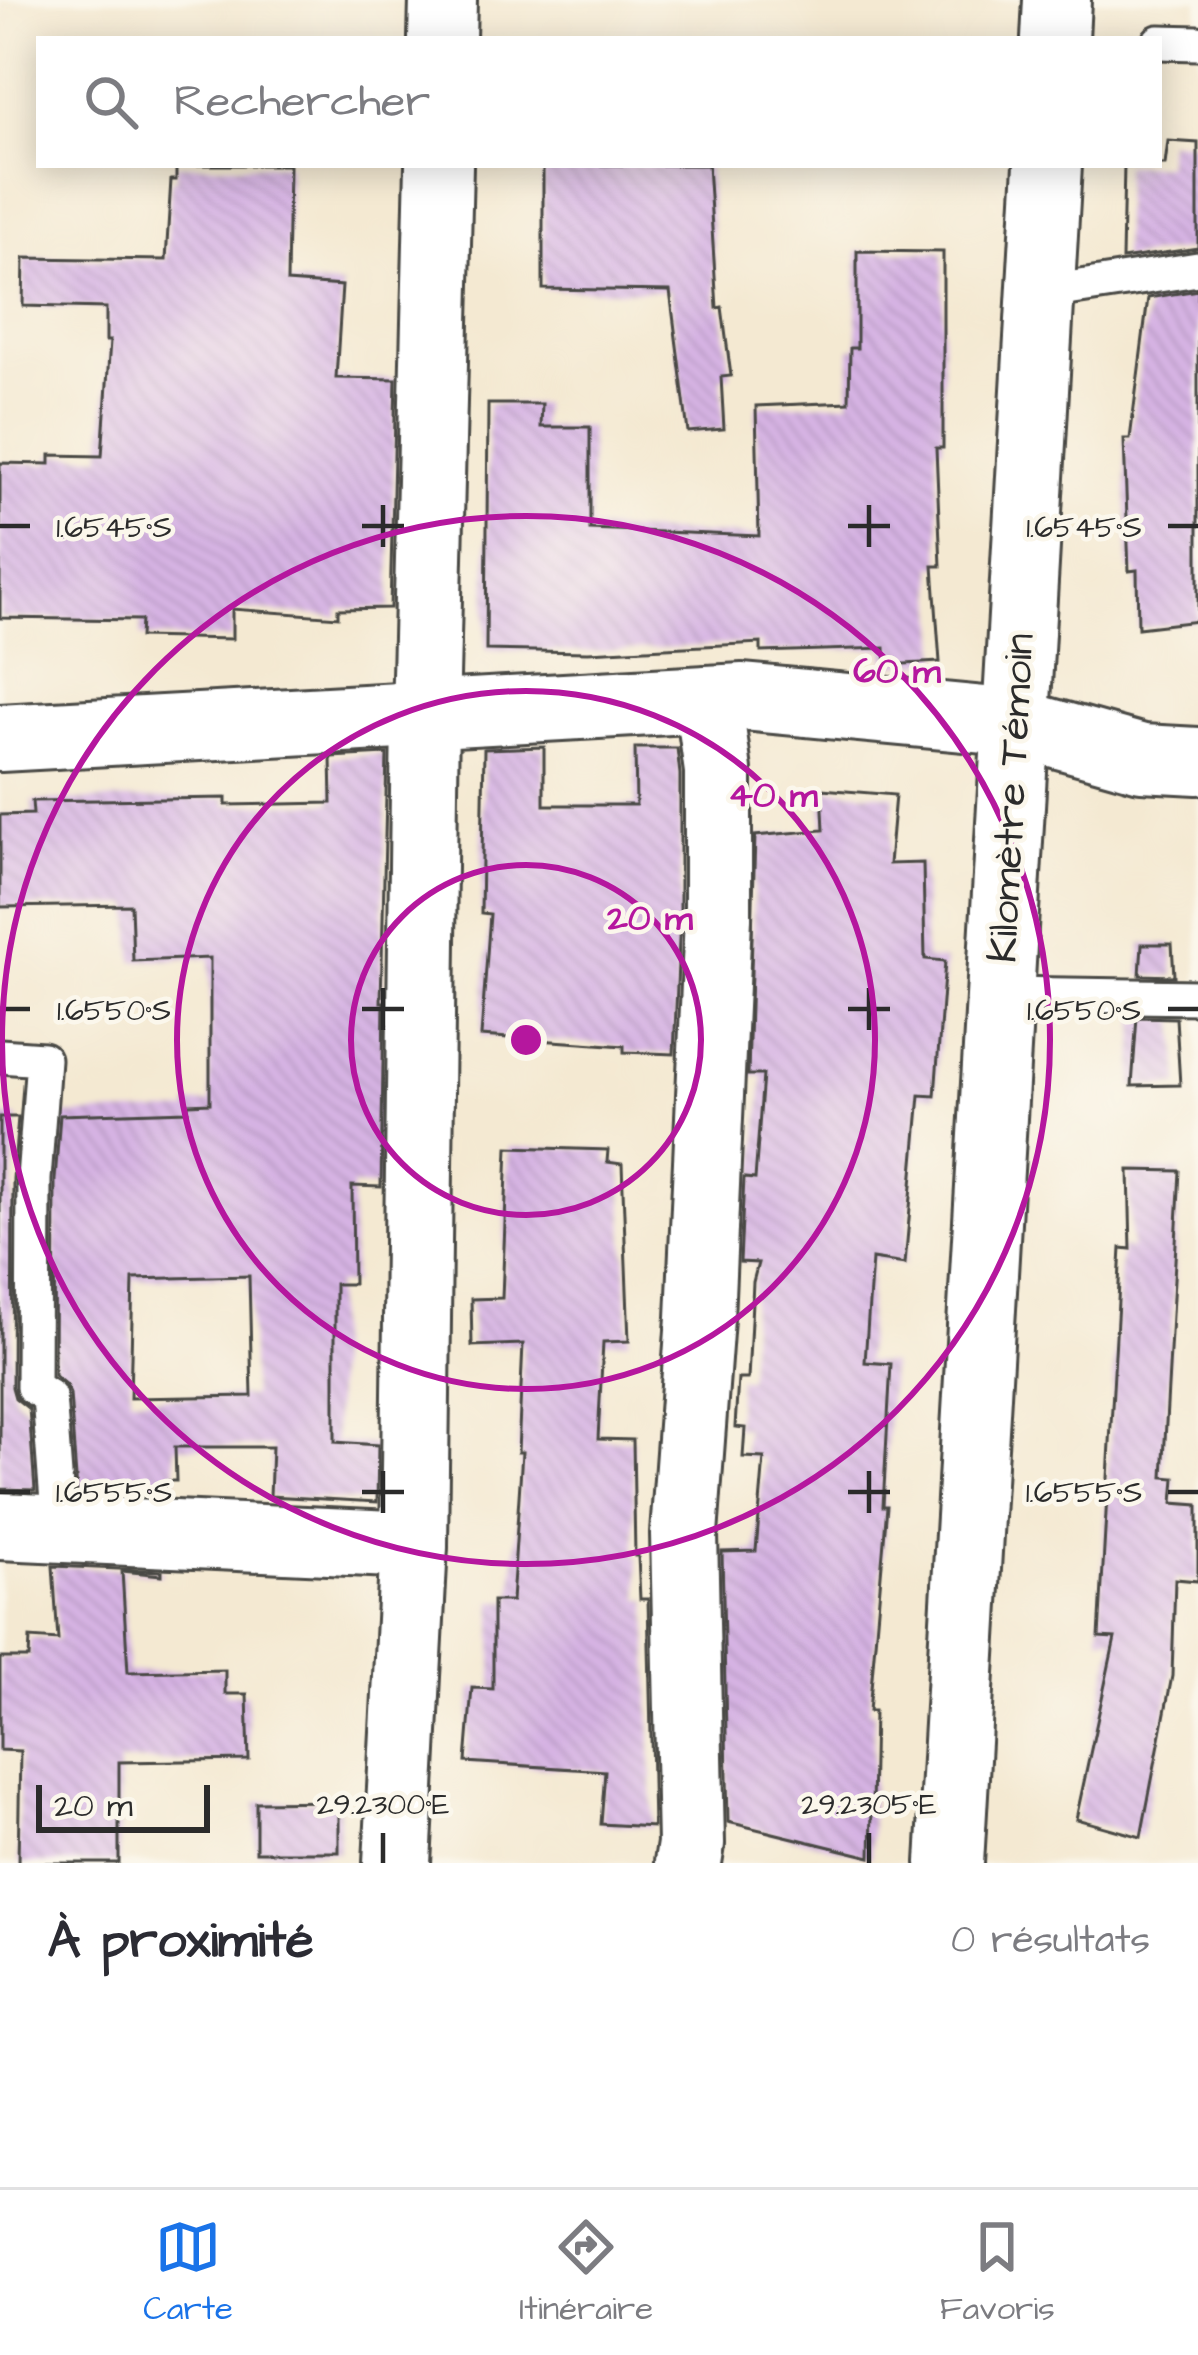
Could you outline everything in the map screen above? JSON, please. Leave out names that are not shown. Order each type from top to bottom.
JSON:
[{"type":"street","points":[[442,36],[443,0]]},
{"type":"street","points":[[1054,36],[1057,0]]},
{"type":"street","points":[[397,1863],[414,1545],[425,716],[439,168]]},
{"type":"street","name":"Kilomètre Témoin","points":[[950,1863],[1048,168]]},
{"type":"street","points":[[0,738],[743,697],[1017,723],[1142,758],[1198,761]]},
{"type":"street","points":[[688,1863],[684,1534],[700,1318],[718,918],[718,771],[708,699]]},
{"type":"street","points":[[29,1527],[414,1545]]},
{"type":"lane","points":[[1162,42],[1198,43]]},
{"type":"lane","points":[[1041,293],[1198,269]]},
{"type":"lane","points":[[1000,994],[1198,997]]},
{"type":"lane","points":[[0,1056],[43,1059],[34,1179],[34,1387],[49,1397],[29,1527]]},
{"type":"building","points":[[1168,141],[1198,143],[1198,248],[1122,259],[1124,168],[1165,165]]},
{"type":"building","points":[[176,168],[289,168],[287,282],[342,286],[336,378],[396,379],[390,608],[338,609],[338,617],[232,609],[232,639],[140,637],[141,620],[0,618],[0,463],[50,464],[50,455],[102,456],[110,341],[106,341],[106,308],[23,306],[24,258],[166,260],[171,180],[176,180]]},
{"type":"building","points":[[543,168],[708,168],[717,308],[722,307],[731,376],[721,377],[724,429],[688,432],[670,291],[543,289]]},
{"type":"building","points":[[857,251],[943,252],[943,448],[936,448],[941,566],[933,566],[940,662],[886,665],[885,648],[761,652],[761,643],[588,652],[486,650],[488,404],[542,404],[541,427],[590,427],[590,529],[759,536],[756,406],[849,402],[850,348],[857,348]]},
{"type":"building","points":[[1198,290],[1198,621],[1138,628],[1137,570],[1129,571],[1124,439],[1130,439],[1148,298]]},
{"type":"building","points":[[544,747],[544,805],[636,805],[635,748],[677,748],[680,917],[674,1054],[481,1036],[490,914],[481,913],[484,749]]},
{"type":"building","points":[[387,754],[381,1187],[352,1186],[353,1284],[335,1284],[335,1442],[378,1445],[377,1502],[270,1496],[272,1447],[175,1447],[176,1481],[166,1481],[165,1496],[77,1492],[70,1394],[54,1375],[60,1115],[188,1111],[188,1104],[210,1103],[210,958],[133,961],[131,905],[0,907],[0,815],[33,814],[32,801],[226,798],[226,805],[332,803],[331,757]],"holes":[[[249,1276],[252,1396],[130,1398],[133,1279]]]},
{"type":"building","points":[[822,789],[895,795],[889,864],[923,863],[925,959],[945,961],[935,1096],[920,1095],[905,1264],[872,1259],[865,1362],[891,1364],[883,1506],[887,1506],[869,1711],[874,1711],[871,1857],[728,1822],[722,1552],[756,1551],[764,1458],[743,1457],[745,1428],[735,1427],[738,1379],[748,1379],[758,1263],[740,1262],[744,1178],[755,1179],[763,1075],[748,1075],[755,836],[824,830]]},
{"type":"building","points":[[1142,944],[1172,944],[1174,976],[1140,975]]},
{"type":"building","points":[[1137,1017],[1176,1018],[1180,1085],[1132,1086]]},
{"type":"building","points":[[0,1117],[18,1117],[13,1179],[12,1387],[15,1398],[29,1409],[35,1490],[0,1489]]},
{"type":"building","points":[[508,1147],[608,1150],[607,1162],[622,1164],[629,1341],[603,1342],[598,1439],[633,1440],[635,1556],[640,1599],[648,1599],[653,1827],[601,1824],[605,1771],[466,1762],[472,1688],[493,1689],[493,1601],[512,1601],[522,1452],[518,1452],[523,1344],[472,1346],[471,1299],[502,1298]]},
{"type":"building","points":[[1129,1170],[1180,1171],[1163,1477],[1175,1478],[1173,1503],[1198,1505],[1198,1581],[1175,1579],[1172,1676],[1141,1837],[1076,1819],[1115,1638],[1099,1637],[1121,1248],[1131,1249]]},
{"type":"building","points":[[53,1566],[162,1571],[162,1575],[122,1571],[128,1672],[225,1670],[225,1694],[247,1694],[249,1760],[119,1762],[119,1863],[18,1863],[20,1751],[0,1750],[0,1658],[29,1658],[30,1638],[58,1640]]},
{"type":"building","points":[[339,1801],[339,1852],[256,1852],[256,1802]]}]
